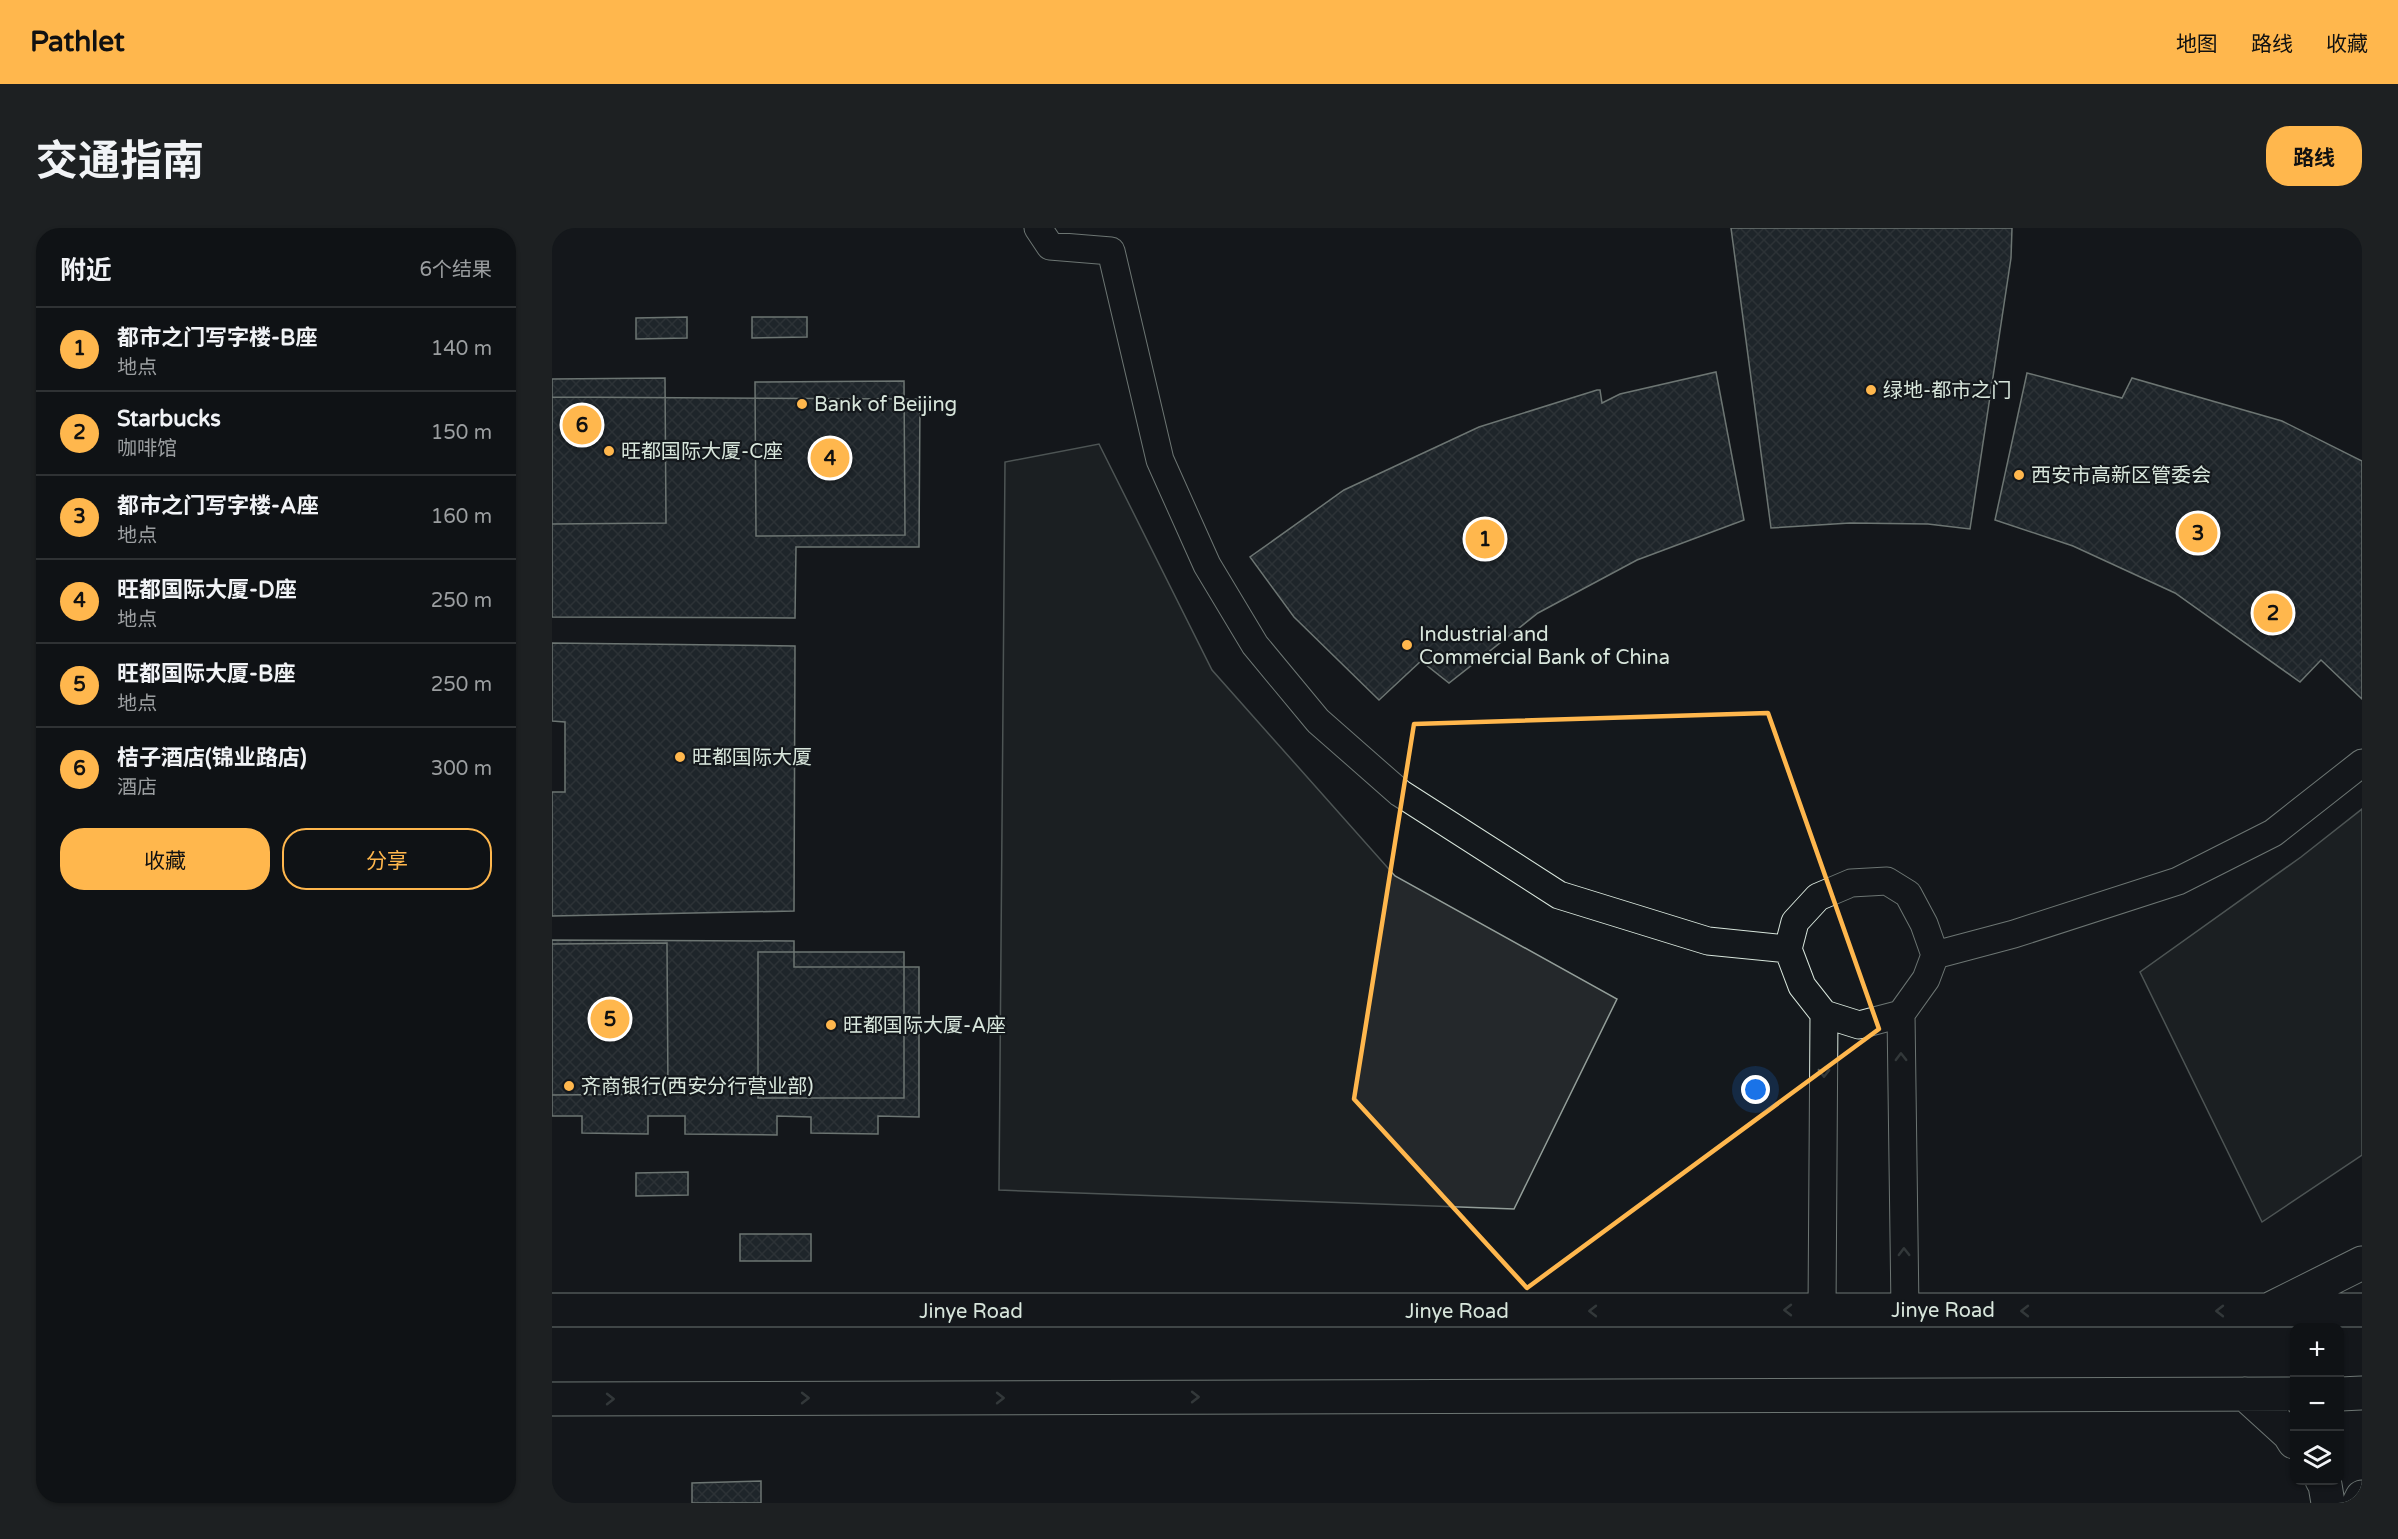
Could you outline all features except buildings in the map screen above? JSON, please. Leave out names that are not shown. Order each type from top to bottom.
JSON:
[{"type":"main road","points":[[2266,1311],[2362,1263]]},
{"type":"main road","name":"Jinye Road","points":[[552,1310],[2362,1310]]},
{"type":"main road","points":[[2344,1394],[2362,1393]]},
{"type":"main road","points":[[2245,1394],[2290,1435]]},
{"type":"main road","points":[[552,1399],[2290,1394]]},
{"type":"main road","points":[[2325,1485],[2328,1503]]},
{"type":"main road","points":[[2359,1503],[2362,1497]]},
{"type":"street","points":[[1038,228],[1050,246],[1111,239],[1154,437],[1169,481],[1207,565],[1255,645],[1318,720],[1400,793],[1558,895],[1708,941],[1788,949]]},
{"type":"street","points":[[1935,955],[2014,934],[2178,881],[2273,833],[2362,762]]},
{"type":"street","points":[[1901,1014],[1859,1025],[1824,1014],[1802,986],[1788,949],[1795,922],[1818,897],[1851,883],[1887,881],[1908,894],[1924,924],[1935,955],[1926,979],[1901,1014],[1905,1310]]},
{"type":"street","points":[[1822,1310],[1824,1014]]},
{"type":"highlighted area","points":[[1768,713],[1879,1029],[1527,1288],[1354,1099],[1414,724]]},
{"type":"shaded area","points":[[1099,444],[1212,670],[1395,876],[1617,999],[1514,1209],[999,1190],[1005,462]]},
{"type":"shaded area","points":[[2362,809],[2362,1155],[2262,1222],[2140,972],[2301,857]]},
{"type":"place","name":"绿地-都市之门","points":[[1871,390]]},
{"type":"place","name":"Bank of Beijing","points":[[802,404]]},
{"type":"place","name":"桔子酒店(锦业路店)","points":[[582,425]]},
{"type":"place","name":"旺都国际大厦-C座","points":[[609,451]]},
{"type":"place","name":"旺都国际大厦-D座","points":[[830,458]]},
{"type":"place","name":"西安市高新区管委会","points":[[2019,475]]},
{"type":"place","name":"都市之门写字楼-A座","points":[[2198,533]]},
{"type":"place","name":"都市之门写字楼-B座","points":[[1485,539]]},
{"type":"place","name":"Starbucks","points":[[2273,613]]},
{"type":"place","name":"Industrial and Commercial Bank of China","points":[[1407,645]]},
{"type":"place","name":"旺都国际大厦","points":[[680,757]]},
{"type":"place","name":"旺都国际大厦-B座","points":[[610,1019]]},
{"type":"place","name":"旺都国际大厦-A座","points":[[831,1025]]},
{"type":"place","name":"齐商银行(西安分行营业部)","points":[[569,1086]]}]
